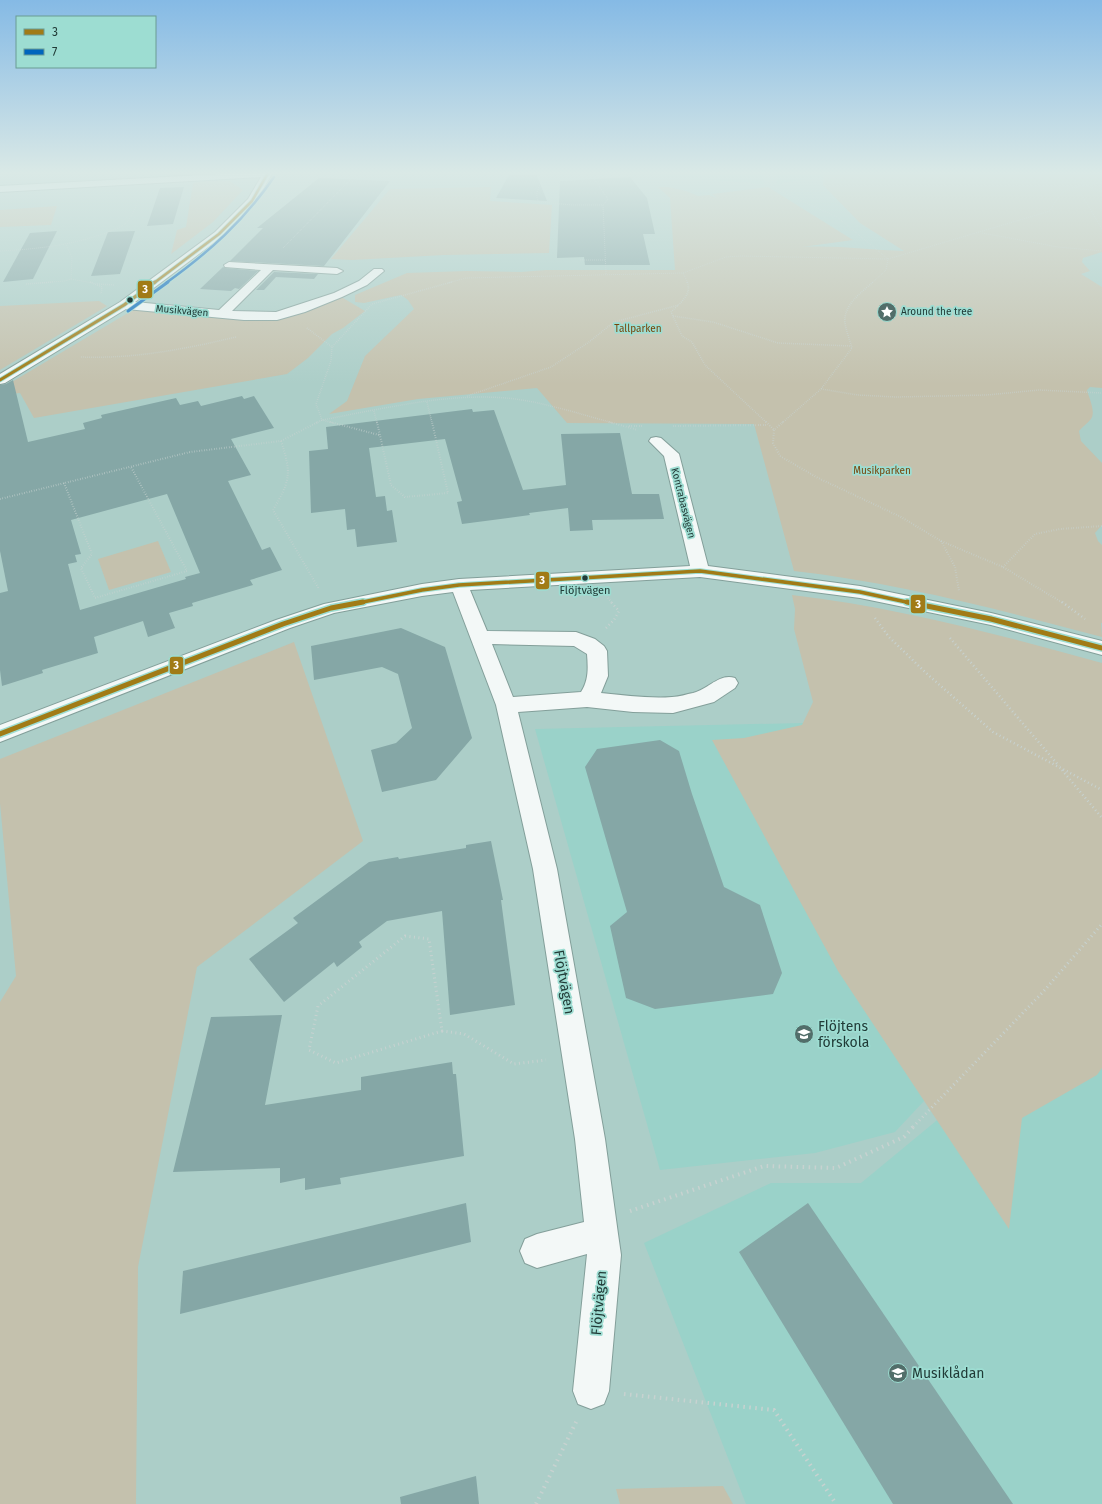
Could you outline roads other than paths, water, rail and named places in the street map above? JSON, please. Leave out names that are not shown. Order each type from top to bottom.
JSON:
[{"type":"street","name":"Musikvägen","points":[[121,307],[207,243]]},
{"type":"street","points":[[229,265],[337,272]]},
{"type":"street","name":"Musikvägen","points":[[222,314],[265,267]]},
{"type":"street","name":"Musikvägen","points":[[121,307],[259,317],[286,314],[338,295],[362,283],[378,271]]},
{"type":"street","points":[[0,380],[121,307]]},
{"type":"street","name":"Kontrabasvägen","points":[[656,441],[671,454],[700,571]]},
{"type":"street","points":[[0,734],[283,624],[331,608],[422,590],[508,581],[700,571],[860,592],[991,619],[1102,648]]},
{"type":"street","name":"Flöjtvägen","points":[[459,585],[506,705],[545,869],[590,1139],[604,1254],[592,1391]]},
{"type":"street","points":[[480,637],[576,639],[588,644],[597,651],[599,672],[596,688],[587,699]]},
{"type":"street","points":[[506,705],[587,699],[633,704],[673,706],[707,697],[728,683]]},
{"type":"street","points":[[537,1251],[601,1226]]},
{"type":"place","name":"Around the tree","points":[[887,312]]},
{"type":"place","name":"Flöjtvägen","points":[[585,578]]},
{"type":"place","name":"Flöjtens förskola","points":[[804,1034]]},
{"type":"place","name":"Musiklådan","points":[[898,1373]]},
{"type":"park label","name":"Tallparken","points":[[638,329]]},
{"type":"park label","name":"Musikparken","points":[[882,471]]}]
